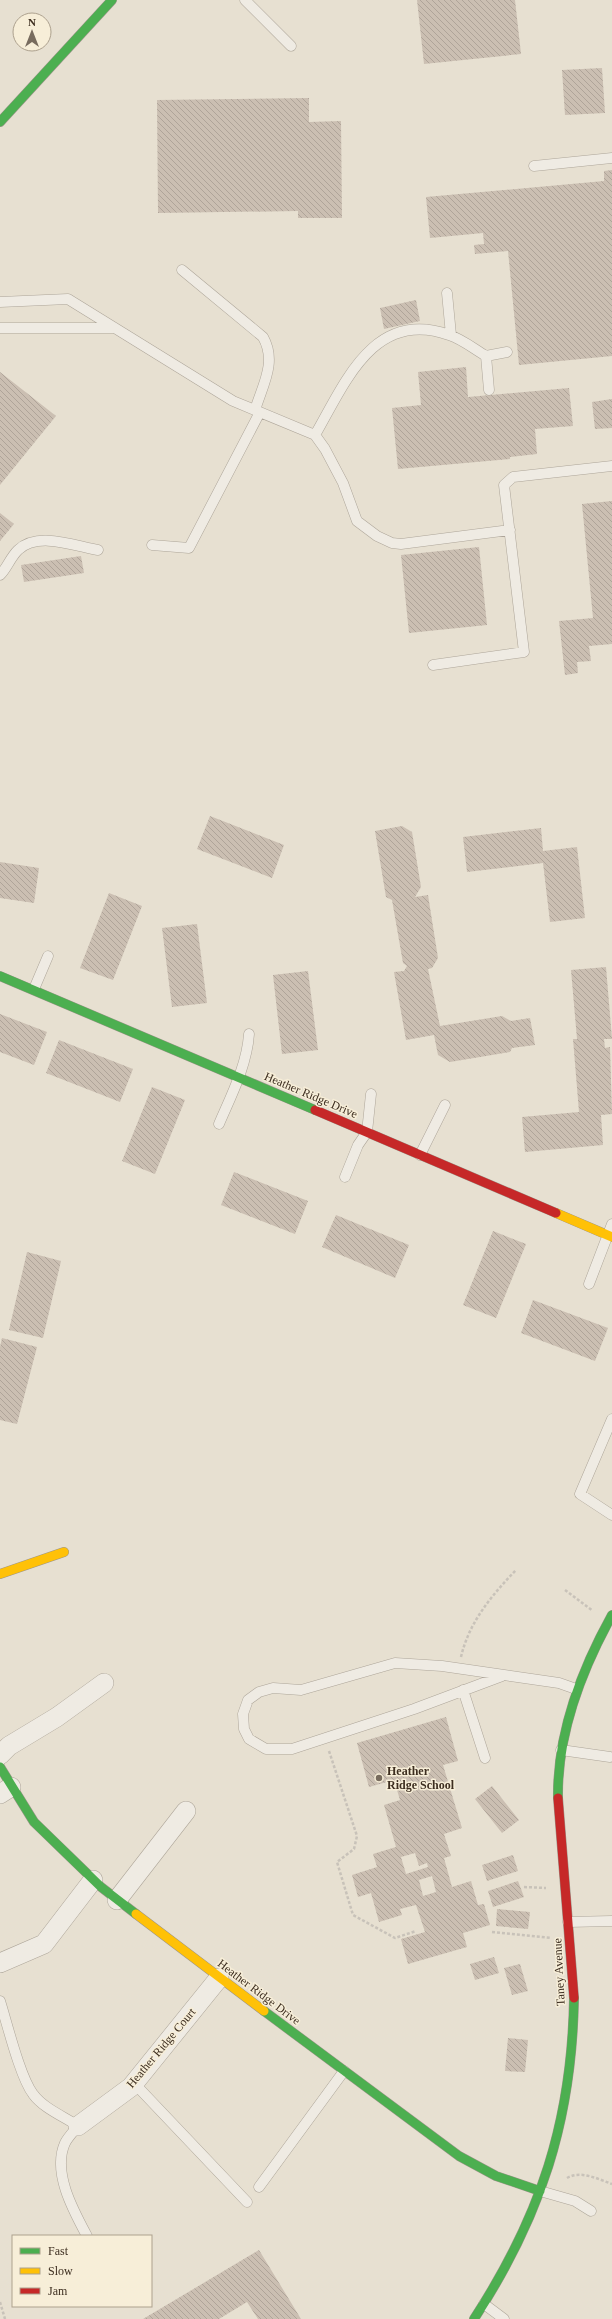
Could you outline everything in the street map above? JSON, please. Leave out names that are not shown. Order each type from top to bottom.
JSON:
[{"type":"street","points":[[0,122],[112,0]]},
{"type":"street","name":"Heather Ridge Drive","points":[[0,976],[34,989],[610,1236]]},
{"type":"street","points":[[0,1574],[64,1552]]},
{"type":"street","name":"Taney Avenue","points":[[474,2319],[503,2274],[521,2238],[540,2191],[558,2130],[570,2078],[574,1996],[558,1815],[558,1772],[569,1710],[576,1689],[594,1646],[612,1615]]},
{"type":"street","points":[[0,1755],[9,1746],[57,1717],[104,1683]]},
{"type":"street","name":"Heather Ridge Drive","points":[[0,1767],[5,1790],[34,1822],[93,1880],[117,1900],[459,2156],[496,2176],[540,2191]]},
{"type":"street","points":[[117,1900],[186,1811]]},
{"type":"street","points":[[0,1963],[44,1944],[93,1880]]},
{"type":"street","name":"Heather Ridge Court","points":[[78,2126],[134,2083],[220,1978]]},
{"type":"lane","points":[[245,0],[291,46]]},
{"type":"lane","points":[[534,166],[612,158]]},
{"type":"lane","points":[[152,545],[189,548],[257,411],[270,361],[269,348],[263,337],[182,270]]},
{"type":"lane","points":[[447,293],[451,335]]},
{"type":"lane","points":[[0,302],[68,299],[233,401],[315,435],[325,449],[343,483],[357,520],[382,538],[392,543],[401,544],[510,530]]},
{"type":"lane","points":[[0,328],[115,328]]},
{"type":"lane","points":[[315,435],[358,362],[385,338],[402,330],[436,330],[451,335],[486,356],[507,352]]},
{"type":"lane","points":[[486,356],[490,390]]},
{"type":"lane","points":[[433,666],[524,652],[504,485],[513,476],[612,466]]},
{"type":"lane","points":[[0,575],[19,549],[36,541],[57,542],[98,550]]},
{"type":"lane","points":[[34,989],[48,956]]},
{"type":"lane","points":[[220,1124],[238,1077],[248,1043],[249,1034]]},
{"type":"lane","points":[[345,1178],[358,1145],[367,1132],[370,1094]]},
{"type":"lane","points":[[420,1155],[445,1105]]},
{"type":"lane","points":[[589,1284],[610,1236],[612,1224]]},
{"type":"lane","points":[[612,1419],[580,1494],[612,1515]]},
{"type":"lane","points":[[502,1676],[292,1749],[266,1749],[249,1739],[244,1729],[243,1714],[248,1700],[259,1692],[273,1688],[301,1690],[395,1663],[442,1666],[502,1676],[559,1683],[576,1689]]},
{"type":"lane","points":[[463,1690],[485,1758]]},
{"type":"lane","points":[[561,1750],[610,1757]]},
{"type":"lane","points":[[568,1922],[612,1920]]},
{"type":"lane","points":[[0,2001],[25,2077],[32,2093],[42,2102],[78,2126],[65,2143],[60,2163],[63,2181],[87,2235]]},
{"type":"lane","points":[[259,2187],[344,2071]]},
{"type":"lane","points":[[134,2083],[247,2202]]},
{"type":"lane","points":[[540,2191],[575,2201],[591,2210]]},
{"type":"lane","points":[[484,2304],[504,2319]]},
{"type":"path","points":[[461,1657],[465,1639],[472,1625],[488,1601],[516,1570]]},
{"type":"path","points":[[565,1590],[594,1612]]},
{"type":"path","points":[[328,1748],[357,1836],[354,1849],[337,1862],[353,1915],[395,1938],[416,1931]]},
{"type":"path","points":[[524,1887],[547,1888]]},
{"type":"path","points":[[492,1932],[552,1938]]},
{"type":"path","points":[[567,2178],[574,2174],[581,2174],[612,2184]]},
{"type":"path","points":[[0,2302],[5,2319]]},
{"type":"building","points":[[417,0],[515,0],[521,54],[424,64]]},
{"type":"building","points":[[602,68],[605,113],[565,115],[562,70]]},
{"type":"building","points":[[309,98],[309,122],[341,121],[342,218],[298,218],[298,211],[158,213],[157,100]]},
{"type":"building","points":[[612,170],[612,356],[519,365],[508,251],[475,254],[474,245],[484,244],[483,233],[430,238],[426,197],[604,181],[604,171]]},
{"type":"building","points":[[416,300],[420,321],[384,329],[380,308]]},
{"type":"building","points":[[466,367],[468,397],[569,388],[573,426],[535,429],[537,454],[510,457],[510,459],[398,469],[392,408],[421,405],[418,372]]},
{"type":"building","points":[[0,372],[56,416],[0,485]]},
{"type":"building","points":[[612,399],[612,428],[595,429],[592,402]]},
{"type":"building","points":[[612,501],[612,644],[589,646],[591,661],[577,662],[578,673],[565,675],[559,621],[593,618],[582,504]]},
{"type":"building","points":[[0,513],[14,524],[0,541]]},
{"type":"building","points":[[479,547],[487,625],[409,633],[401,555]]},
{"type":"building","points":[[81,556],[84,573],[24,582],[21,565]]},
{"type":"building","points":[[210,816],[284,845],[272,878],[197,849]]},
{"type":"building","points":[[402,826],[412,832],[421,887],[415,897],[428,895],[438,958],[432,968],[428,969],[440,1026],[502,1016],[511,1021],[530,1018],[535,1045],[512,1048],[510,1052],[450,1062],[438,1055],[434,1035],[406,1040],[394,972],[404,971],[407,966],[403,963],[392,900],[386,897],[375,831]]},
{"type":"building","points":[[541,828],[543,851],[577,847],[585,918],[550,922],[543,863],[467,872],[463,837]]},
{"type":"building","points":[[0,862],[39,868],[34,903],[0,898]]},
{"type":"building","points":[[109,893],[142,906],[113,980],[80,968]]},
{"type":"building","points":[[197,924],[207,1003],[172,1007],[162,928]]},
{"type":"building","points":[[606,967],[612,1039],[604,1039],[605,1048],[610,1047],[612,1114],[601,1115],[603,1145],[525,1152],[522,1117],[579,1112],[573,1039],[577,1039],[571,970]]},
{"type":"building","points":[[308,971],[318,1050],[282,1054],[273,975]]},
{"type":"building","points":[[0,1014],[47,1032],[34,1065],[0,1052]]},
{"type":"building","points":[[59,1040],[133,1069],[120,1102],[46,1073]]},
{"type":"building","points":[[152,1087],[185,1100],[155,1174],[122,1161]]},
{"type":"building","points":[[234,1172],[308,1201],[295,1234],[221,1205]]},
{"type":"building","points":[[336,1215],[409,1245],[395,1278],[322,1247]]},
{"type":"building","points":[[493,1231],[526,1244],[496,1318],[463,1305]]},
{"type":"building","points":[[27,1252],[61,1261],[43,1338],[9,1330]]},
{"type":"building","points":[[533,1300],[608,1328],[595,1361],[521,1333]]},
{"type":"building","points":[[2,1338],[37,1347],[17,1424],[0,1420],[0,1347]]},
{"type":"building","points":[[446,1717],[458,1761],[443,1765],[462,1828],[444,1834],[451,1856],[444,1858],[452,1887],[471,1881],[478,1905],[484,1904],[490,1925],[463,1933],[467,1947],[408,1964],[401,1939],[425,1932],[416,1905],[400,1909],[402,1915],[379,1922],[371,1893],[358,1897],[352,1875],[377,1867],[373,1854],[396,1847],[384,1805],[400,1800],[394,1780],[369,1787],[357,1743]],"holes":[[[415,1853],[419,1866],[427,1863],[428,1867],[406,1874],[401,1857]],[[432,1876],[436,1892],[423,1896],[419,1880]]]},
{"type":"building","points":[[492,1786],[519,1820],[502,1833],[475,1799]]},
{"type":"building","points":[[513,1855],[518,1871],[487,1881],[482,1865]]},
{"type":"building","points":[[518,1881],[524,1897],[493,1907],[488,1891]]},
{"type":"building","points":[[497,1909],[530,1912],[528,1929],[496,1926]]},
{"type":"building","points":[[494,1957],[499,1973],[475,1980],[470,1964]]},
{"type":"building","points":[[520,1964],[528,1991],[512,1995],[504,1968]]},
{"type":"building","points":[[508,2038],[528,2040],[525,2072],[505,2071]]},
{"type":"building","points":[[259,2250],[301,2319],[258,2319],[247,2302],[219,2319],[143,2319]]},
{"type":"traffic: fast","points":[[0,122],[112,0]]},
{"type":"traffic: fast","points":[[0,976],[315,1110]]},
{"type":"traffic: fast","points":[[558,1798],[559,1774],[566,1726],[590,1658],[612,1615]]},
{"type":"traffic: fast","points":[[0,1767],[34,1822],[101,1887],[136,1914]]},
{"type":"traffic: fast","points":[[474,2319],[518,2243],[535,2205],[548,2166],[559,2126],[567,2086],[572,2043],[574,1998]]},
{"type":"traffic: fast","points":[[264,2011],[459,2156],[496,2176],[540,2191]]},
{"type":"traffic: slow","points":[[556,1213],[612,1237]]},
{"type":"traffic: slow","points":[[0,1574],[64,1552]]},
{"type":"traffic: slow","points":[[136,1914],[264,2011]]},
{"type":"traffic: jam","points":[[315,1110],[556,1213]]},
{"type":"traffic: jam","points":[[558,1798],[574,1998]]},
{"type":"place","name":"Heather Ridge School","points":[[379,1778]]}]
